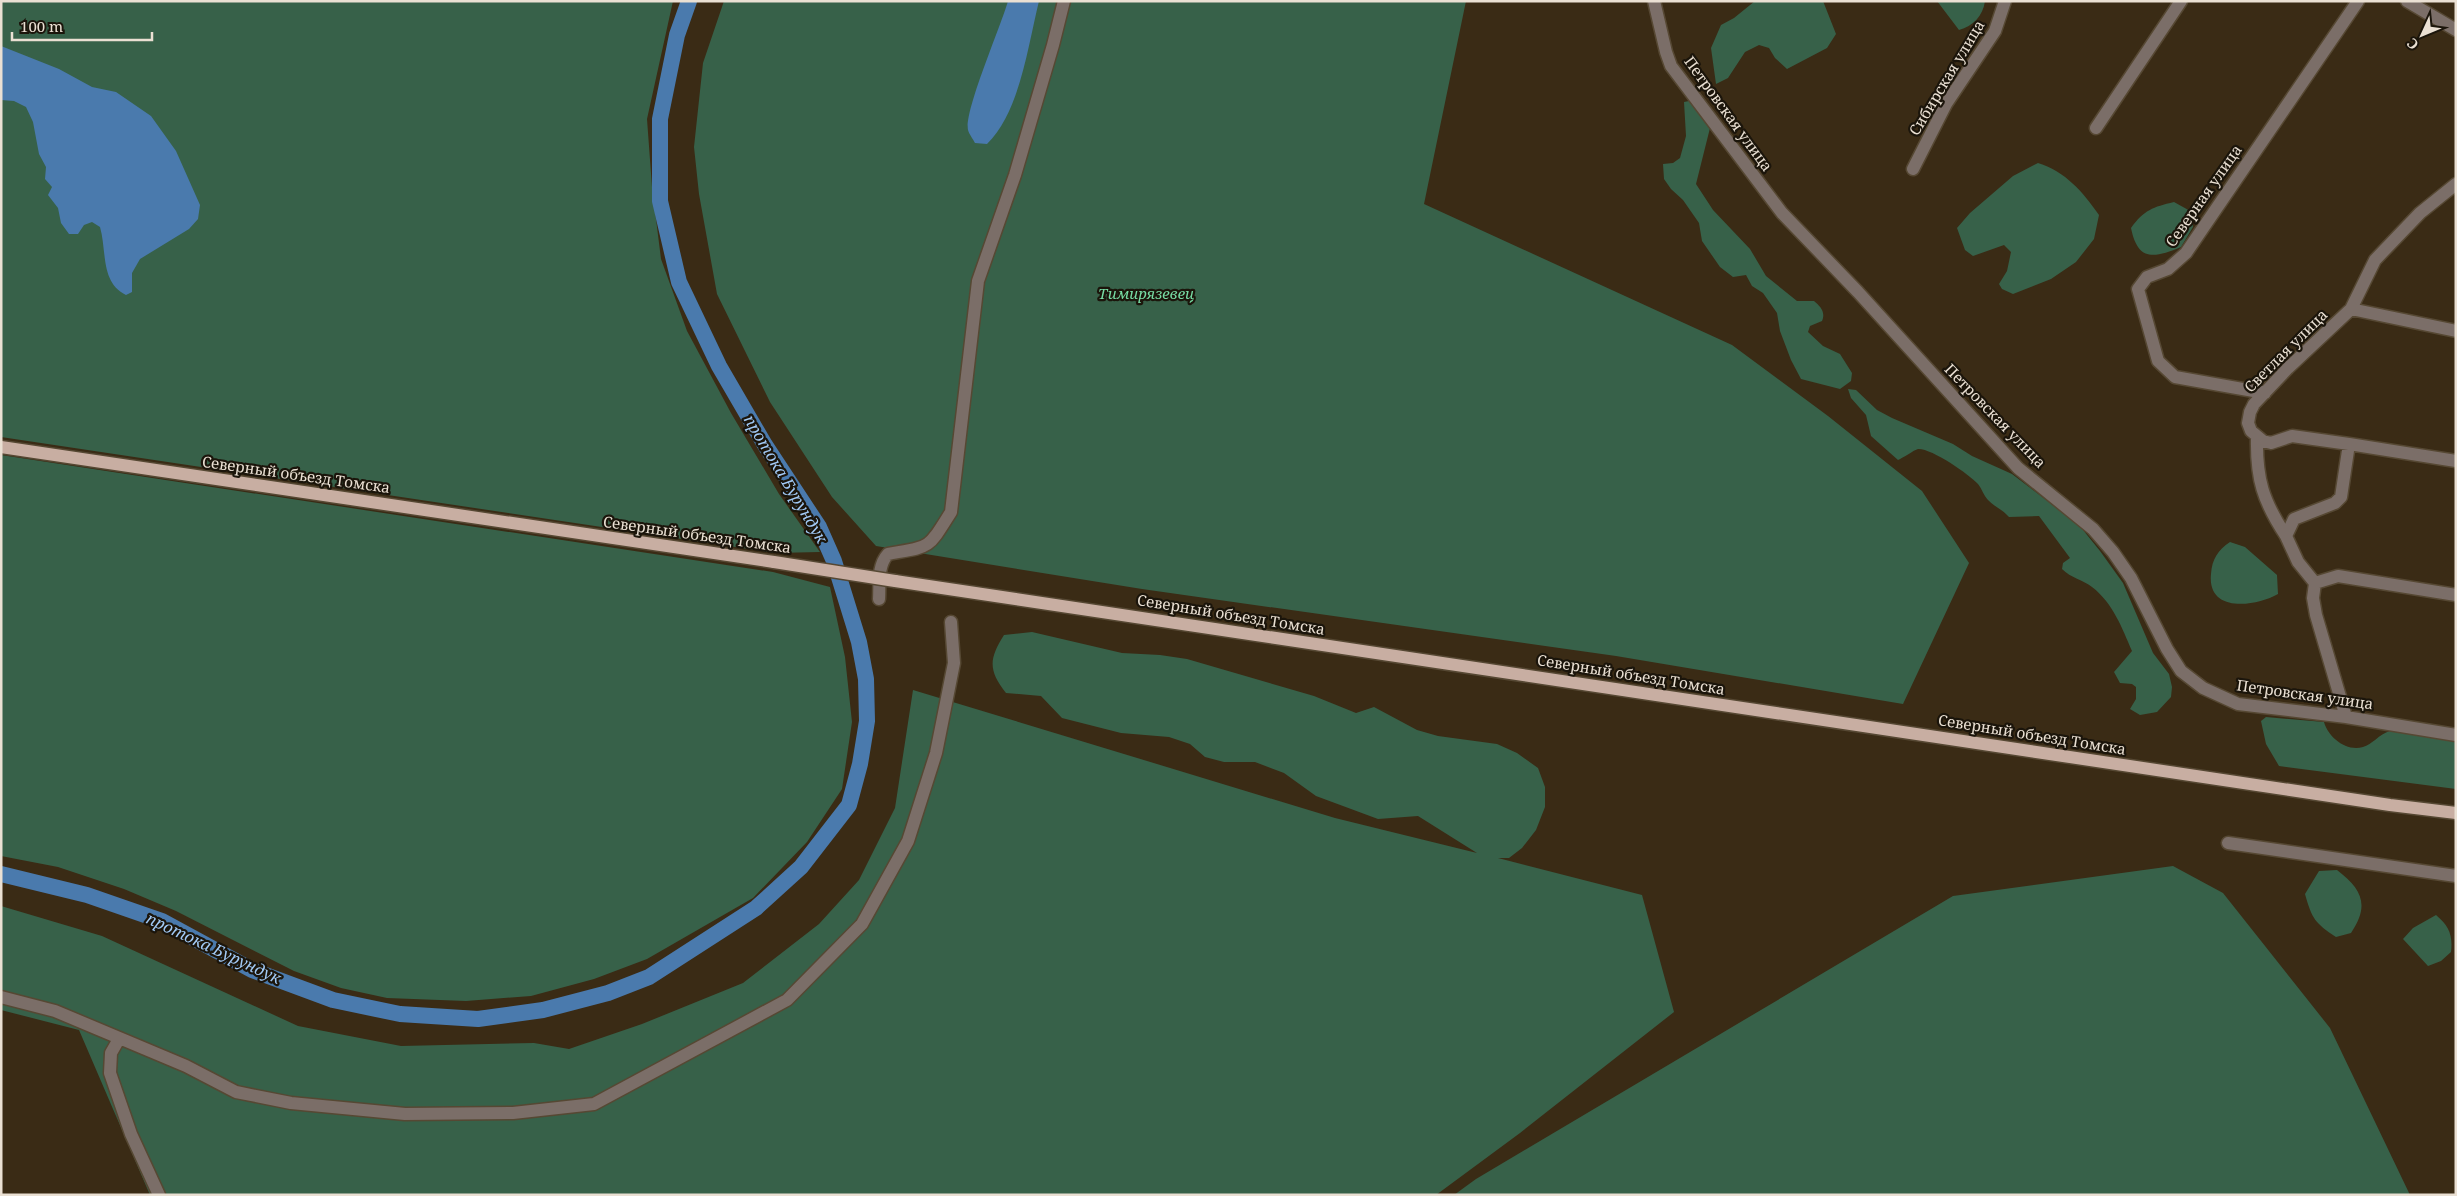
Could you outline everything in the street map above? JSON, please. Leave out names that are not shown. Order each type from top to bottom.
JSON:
[{"type":"main road","name":"Северный объезд Томска","points":[[1,447],[2362,801],[2456,813]]},
{"type":"street","points":[[879,599],[881,563],[884,558],[888,554],[925,548],[930,544],[951,512],[978,282],[1017,166],[1064,1]]},
{"type":"street","name":"Петровская улица","points":[[1654,1],[1671,66],[1782,213],[1858,292],[2018,468],[2093,529],[2113,552],[2131,578],[2163,642],[2180,671],[2203,688],[2238,704],[2346,717],[2456,735]]},
{"type":"street","name":"Сибирская улица","points":[[1913,169],[1946,104],[1995,31],[2005,1]]},
{"type":"street","points":[[2096,128],[2181,1]]},
{"type":"street","name":"Северная улица","points":[[2265,393],[2175,377],[2166,371],[2158,361],[2138,289],[2147,277],[2168,269],[2186,253],[2358,1]]},
{"type":"street","points":[[2406,1],[2456,30]]},
{"type":"street","name":"Светлая улица","points":[[2257,438],[2251,431],[2248,423],[2254,404],[2351,310],[2375,260],[2402,231],[2450,193],[2456,184]]},
{"type":"street","points":[[2351,310],[2456,331]]},
{"type":"street","points":[[2346,717],[2316,615],[2313,598],[2315,583],[2298,562],[2286,536],[2271,514],[2256,467],[2257,438],[2271,443],[2292,436],[2456,461]]},
{"type":"street","points":[[2286,536],[2294,520],[2335,503],[2341,496],[2349,444]]},
{"type":"street","points":[[2315,583],[2338,576],[2456,595]]},
{"type":"street","points":[[1,997],[55,1011],[186,1066],[236,1092],[291,1103],[406,1114],[513,1114],[594,1104],[787,1000],[862,924],[908,841],[936,753],[954,663],[951,622]]},
{"type":"street","points":[[2228,844],[2456,876]]},
{"type":"street","points":[[119,1039],[111,1053],[110,1074],[131,1134],[159,1195]]},
{"type":"green space","points":[[1,1],[673,1],[647,119],[652,187],[661,259],[687,331],[731,413],[779,494],[820,552],[775,553],[1,437]]},
{"type":"green space","name":"Тимирязевец","points":[[724,1],[1466,1],[1424,204],[1732,345],[1828,416],[1922,491],[1969,563],[1903,704],[1616,656],[1142,589],[876,546],[832,497],[770,402],[717,294],[699,194],[694,147],[703,63]]},
{"type":"green space","points":[[1755,1],[1823,1],[1836,34],[1827,48],[1787,69],[1775,58],[1769,48],[1759,45],[1745,52],[1728,78],[1716,84],[1711,48],[1721,25],[1734,18]]},
{"type":"green space","points":[[1937,1],[1985,1],[1977,20],[1959,30]]},
{"type":"green space","points":[[1689,101],[1710,128],[1696,184],[1713,210],[1750,249],[1766,276],[1797,301],[1814,301],[1820,307],[1823,312],[1822,321],[1810,326],[1808,332],[1823,346],[1840,354],[1852,373],[1851,381],[1840,389],[1801,379],[1791,360],[1780,331],[1777,313],[1763,293],[1752,286],[1746,275],[1733,277],[1720,267],[1702,241],[1699,223],[1683,200],[1671,189],[1664,179],[1663,164],[1673,163],[1680,158],[1686,136],[1684,102]]},
{"type":"green space","points":[[2038,163],[2057,172],[2073,183],[2099,215],[2094,239],[2076,262],[2051,279],[2013,294],[2002,289],[1999,284],[2007,271],[2011,252],[2004,245],[1973,256],[1965,250],[1957,228],[1970,213],[2013,176]]},
{"type":"green space","points":[[2174,202],[2192,212],[2193,227],[2181,247],[2155,255],[2143,252],[2134,239],[2131,228],[2145,213]]},
{"type":"green space","points":[[1848,389],[1856,390],[1877,410],[1892,418],[1953,444],[1972,456],[2012,474],[2079,525],[2123,583],[2153,653],[2169,674],[2172,687],[2171,697],[2157,712],[2140,715],[2130,709],[2136,699],[2136,687],[2132,684],[2120,683],[2114,672],[2132,651],[2120,625],[2111,608],[2099,593],[2062,569],[2063,563],[2070,558],[2039,516],[2009,517],[1985,497],[1973,480],[1950,462],[1932,453],[1918,449],[1898,460],[1871,436],[1866,415],[1851,398]]},
{"type":"green space","points":[[1,455],[773,572],[830,587],[845,657],[852,722],[842,789],[807,842],[753,898],[647,959],[594,979],[531,996],[466,1001],[387,998],[341,988],[294,971],[176,911],[124,889],[58,867],[1,856]]},
{"type":"green space","points":[[2230,542],[2245,547],[2277,575],[2278,594],[2246,604],[2234,604],[2224,601],[2217,595],[2212,587],[2211,574],[2214,559],[2222,548]]},
{"type":"green space","points":[[1032,632],[1122,653],[1160,655],[1187,659],[1314,696],[1356,713],[1374,707],[1417,730],[1438,736],[1497,744],[1517,753],[1538,768],[1545,787],[1545,807],[1536,830],[1522,848],[1509,858],[1498,858],[1642,895],[1674,1012],[1520,1133],[1436,1195],[150,1195],[79,1030],[1,1010],[1,906],[102,936],[298,1026],[401,1046],[534,1043],[569,1049],[642,1024],[743,983],[819,924],[859,880],[895,808],[913,690],[1335,818],[1477,853],[1418,816],[1378,819],[1316,796],[1284,773],[1255,762],[1224,762],[1205,757],[1190,744],[1169,737],[1121,733],[1062,718],[1041,696],[1006,693],[996,678],[994,671],[993,658],[995,651],[1004,635]]},
{"type":"green space","points":[[2266,717],[2324,722],[2329,733],[2339,742],[2357,748],[2366,746],[2382,734],[2390,731],[2456,741],[2456,789],[2279,766],[2266,744],[2261,721]]},
{"type":"green space","points":[[2173,866],[2223,893],[2330,1028],[2410,1195],[1454,1195],[1476,1179],[1953,896]]},
{"type":"green space","points":[[2337,870],[2346,877],[2357,891],[2362,906],[2357,923],[2351,933],[2336,937],[2315,920],[2305,894],[2319,871]]},
{"type":"green space","points":[[2436,915],[2449,931],[2451,952],[2441,961],[2428,966],[2403,939],[2413,928]]},
{"type":"water","points":[[1008,1],[1039,1],[1021,77],[1008,114],[987,144],[975,143],[968,130],[968,120]]},
{"type":"water","points":[[1,46],[59,69],[92,87],[116,92],[151,116],[176,151],[200,205],[198,219],[189,229],[140,259],[132,273],[132,292],[126,295],[118,289],[108,274],[100,227],[92,222],[84,225],[78,234],[69,234],[61,223],[58,208],[48,195],[52,187],[45,179],[46,167],[39,154],[33,122],[26,107],[14,101],[1,100]]},
{"type":"waterway","name":"протока Бурундук","points":[[1,874],[87,895],[162,921],[252,970],[333,1000],[400,1014],[478,1019],[543,1010],[608,993],[649,977],[756,908],[801,867],[849,805],[860,764],[867,721],[866,679],[859,642],[834,561],[819,527],[765,445],[719,366],[679,282],[660,201],[660,119],[677,35],[689,1]]}]
